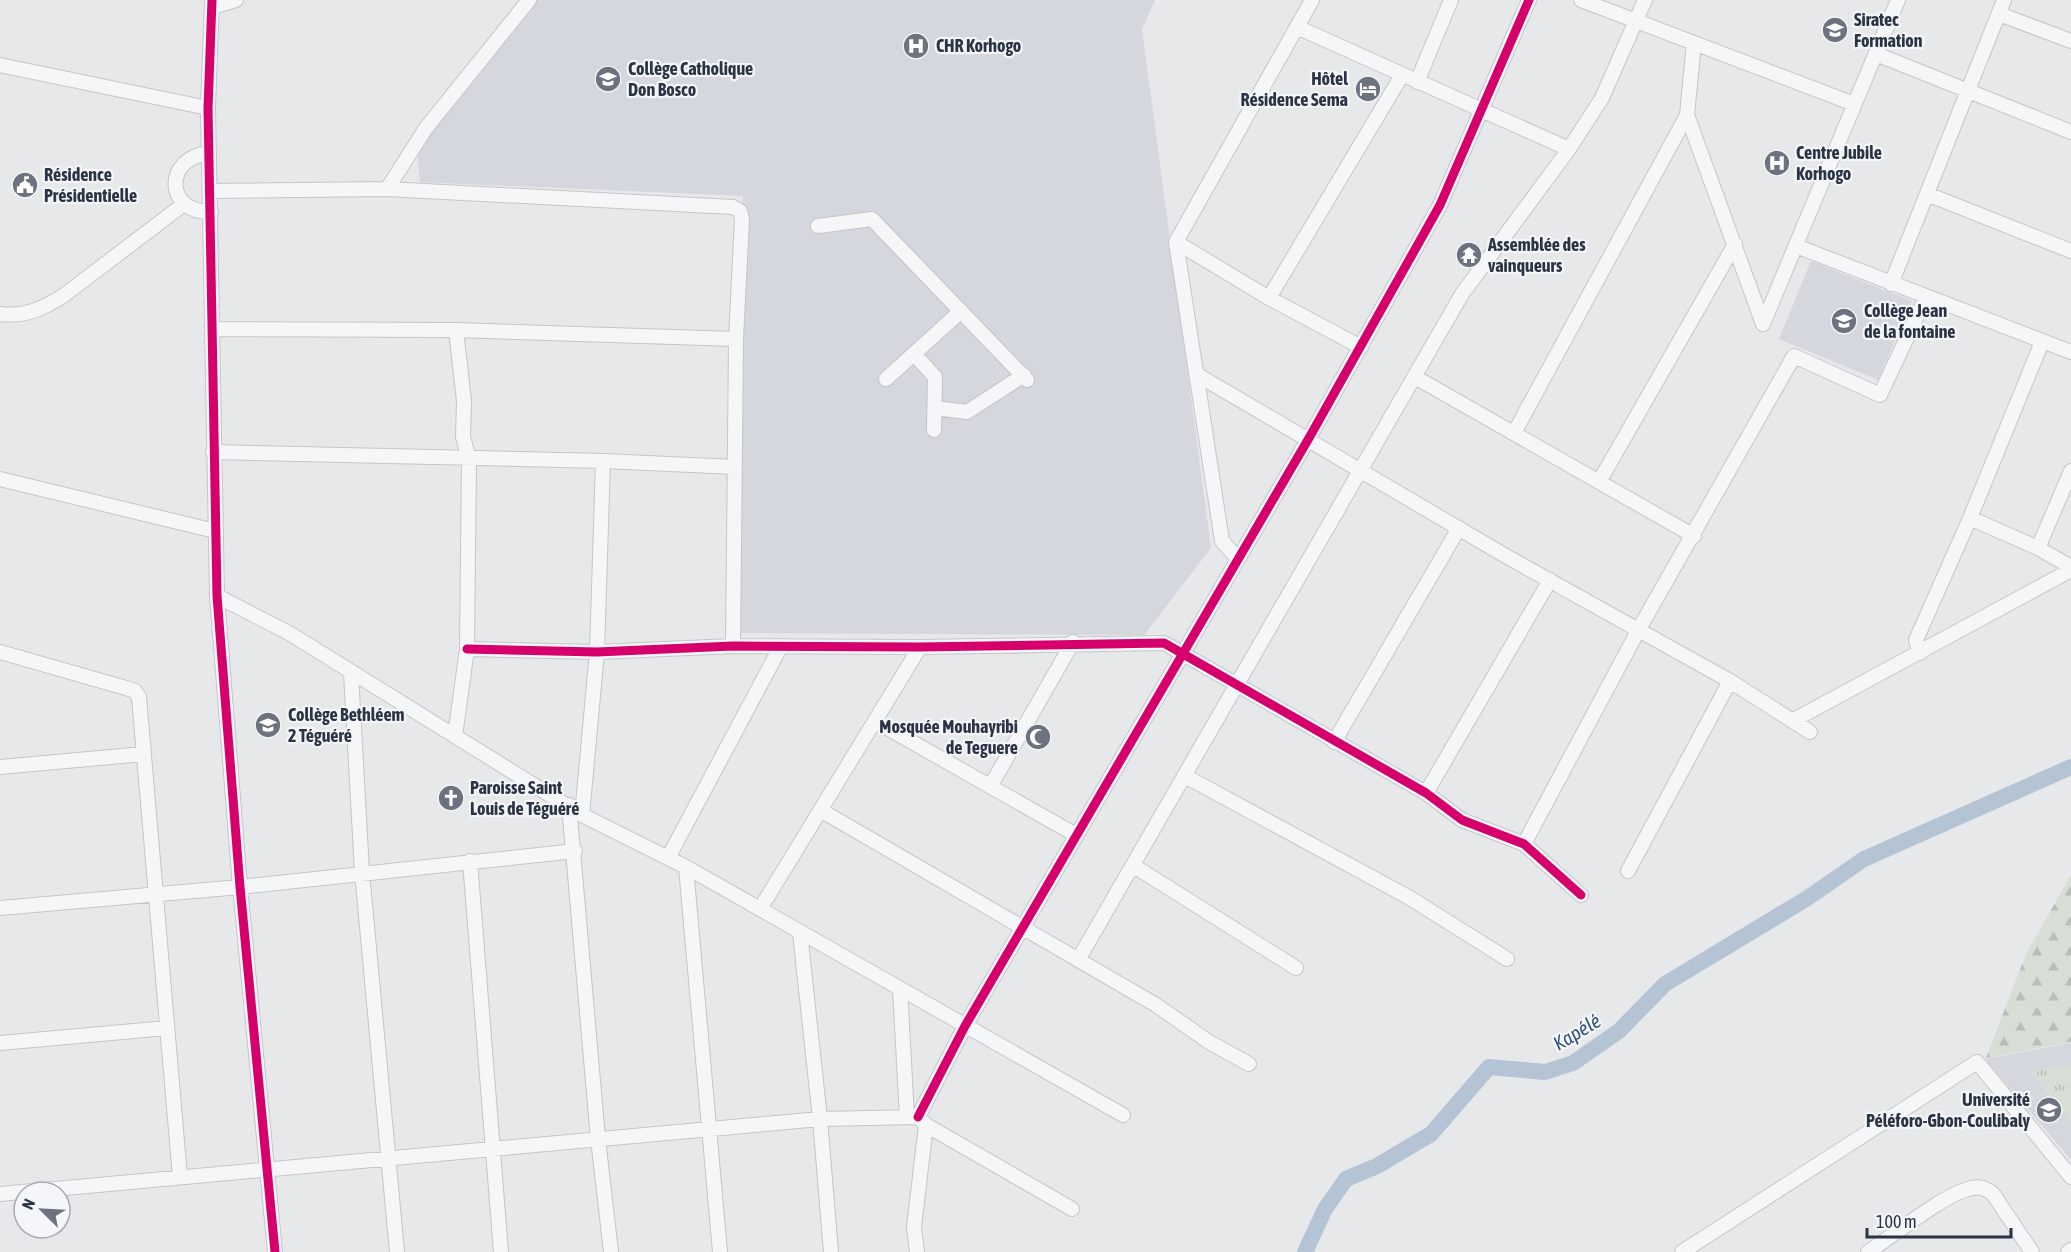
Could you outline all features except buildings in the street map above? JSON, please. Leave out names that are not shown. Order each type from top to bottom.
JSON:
[{"type":"street","points":[[236,0],[212,4],[208,108],[217,596],[240,887],[275,1252]]},
{"type":"street","points":[[387,189],[426,128],[529,0]]},
{"type":"street","points":[[1237,558],[1221,541],[1176,242],[1299,28],[1312,0]]},
{"type":"street","points":[[1417,82],[1452,0]]},
{"type":"street","points":[[917,1119],[965,1026],[1183,656],[1440,205],[1529,0]]},
{"type":"street","points":[[1581,0],[1854,104]]},
{"type":"street","points":[[1078,960],[1134,866],[1359,469],[1462,294],[1569,149],[1602,98],[1645,0]]},
{"type":"street","points":[[1687,114],[1763,324],[1898,0]]},
{"type":"street","points":[[1891,284],[2004,0]]},
{"type":"street","points":[[1999,14],[2071,41]]},
{"type":"street","points":[[1299,28],[1569,149]]},
{"type":"street","points":[[1514,433],[1687,114],[1694,43]]},
{"type":"street","points":[[1876,54],[2071,132]]},
{"type":"street","points":[[0,65],[208,108]]},
{"type":"street","points":[[1269,298],[1402,75]]},
{"type":"street","points":[[209,153],[191,158],[177,173],[174,183],[177,195],[184,204],[201,212],[211,212]]},
{"type":"street","points":[[210,191],[387,189],[737,208],[742,219],[736,339],[733,646]]},
{"type":"street","points":[[1927,194],[2071,251]]},
{"type":"street","points":[[0,314],[27,314],[56,301],[184,204]]},
{"type":"street","points":[[818,226],[872,219],[1025,377],[967,412],[935,408]]},
{"type":"street","points":[[1176,242],[1269,298],[1361,347]]},
{"type":"street","points":[[1599,482],[1735,244]]},
{"type":"street","points":[[1796,246],[2071,352]]},
{"type":"street","points":[[1524,844],[1640,629],[1794,356],[1880,395],[1926,297]]},
{"type":"street","points":[[886,379],[960,311]]},
{"type":"street","points":[[212,329],[456,330],[736,339]]},
{"type":"street","points":[[455,736],[467,649],[470,459],[463,437],[464,401],[456,330]]},
{"type":"street","points":[[1920,653],[1916,640],[1970,518],[2042,342]]},
{"type":"street","points":[[914,354],[936,377],[934,430]]},
{"type":"street","points":[[1196,374],[1309,438],[1459,528],[1730,681],[1810,732]]},
{"type":"street","points":[[1415,377],[1694,536]]},
{"type":"street","points":[[213,452],[603,460],[735,467]]},
{"type":"street","points":[[582,815],[597,652],[603,460]]},
{"type":"street","points":[[2038,548],[2071,471]]},
{"type":"street","points":[[0,479],[215,531]]},
{"type":"street","points":[[1792,721],[1920,653],[2071,568],[2038,548],[1970,518]]},
{"type":"street","points":[[1334,741],[1459,528]]},
{"type":"street","points":[[1426,793],[1550,580]]},
{"type":"street","points":[[217,596],[289,633],[582,815],[686,867],[1123,1115]]},
{"type":"street","points":[[467,649],[597,652],[733,646],[920,647],[1073,642],[1164,643],[1235,686],[1426,793],[1462,820],[1524,844],[1581,895]]},
{"type":"street","points":[[991,784],[1073,642]]},
{"type":"street","points":[[668,858],[781,646]]},
{"type":"street","points":[[760,909],[822,811],[920,647]]},
{"type":"street","points":[[0,652],[135,691],[142,709],[180,1177]]},
{"type":"street","points":[[351,673],[362,872],[397,1252]]},
{"type":"street","points":[[1628,871],[1730,681]]},
{"type":"street","points":[[875,721],[991,784],[1076,835]]},
{"type":"street","points":[[0,767],[144,754]]},
{"type":"street","points":[[1185,776],[1410,898],[1507,959]]},
{"type":"street","points":[[569,805],[575,850],[598,1139],[611,1252]]},
{"type":"street","points":[[822,811],[1156,1005],[1209,1042],[1249,1064]]},
{"type":"street","points":[[0,908],[240,887],[575,850]]},
{"type":"street","points":[[470,861],[501,1252]]},
{"type":"street","points":[[1134,866],[1296,968]]},
{"type":"street","points":[[686,867],[720,1252]]},
{"type":"street","points":[[800,933],[820,1119],[831,1252]]},
{"type":"street","points":[[900,989],[917,1119],[914,1227],[917,1252]]},
{"type":"street","points":[[0,1043],[167,1028]]},
{"type":"street","points":[[1682,1252],[1699,1248],[1977,1062],[2071,1177]]},
{"type":"street","points":[[0,1194],[820,1119],[917,1119],[1072,1209]]},
{"type":"street","points":[[1868,1252],[1951,1197],[1972,1188],[1985,1188],[1994,1194],[2032,1252]]},
{"type":"shaded area","points":[[534,0],[1155,0],[1142,29],[1211,548],[1144,635],[739,633],[743,196],[420,182],[417,150]]},
{"type":"shaded area","name":"Collège Jean de la fontaine","points":[[1811,261],[1912,301],[1878,380],[1779,339]]},
{"type":"shaded area","name":"Université Péléforo-Gbon-Coulibaly","points":[[2071,1043],[2071,1160],[1985,1059]]},
{"type":"green space","points":[[2071,875],[2071,1042],[1986,1058],[2026,954]]},
{"type":"green space","points":[[2071,1064],[2071,1123],[2029,1071]]},
{"type":"waterway","name":"Kapélé","points":[[1305,1252],[1325,1209],[1346,1179],[1377,1166],[1431,1134],[1489,1067],[1545,1072],[1573,1063],[1619,1031],[1665,984],[1806,899],[1864,859],[2071,767]]},
{"type":"cycle path","points":[[212,0],[208,108],[217,596],[240,887],[275,1252]]},
{"type":"cycle path","points":[[918,1117],[965,1026],[1309,438],[1440,205],[1529,0]]},
{"type":"cycle path","points":[[467,649],[597,652],[733,646],[920,647],[1164,643],[1426,793],[1462,820],[1524,844],[1581,895]]},
{"type":"place","name":"Siratec Formation","points":[[1835,30]]},
{"type":"place","name":"CHR Korhogo","points":[[916,46]]},
{"type":"place","name":"Collège Catholique Don Bosco","points":[[608,79]]},
{"type":"place","name":"Hôtel Résidence Sema","points":[[1368,89]]},
{"type":"place","name":"Centre Jubile Korhogo","points":[[1777,163]]},
{"type":"place","name":"Résidence Présidentielle","points":[[25,185]]},
{"type":"place","name":"Assemblée des vainqueurs","points":[[1469,255]]},
{"type":"place","name":"Collège Jean de la fontaine","points":[[1844,321]]},
{"type":"place","name":"Collège Bethléem 2 Téguéré","points":[[268,725]]},
{"type":"place","name":"Mosquée Mouhayribi de Teguere","points":[[1038,737]]},
{"type":"place","name":"Paroisse Saint Louis de Téguéré","points":[[451,798]]},
{"type":"place","name":"Université Péléforo-Gbon-Coulibaly","points":[[2049,1110]]}]
